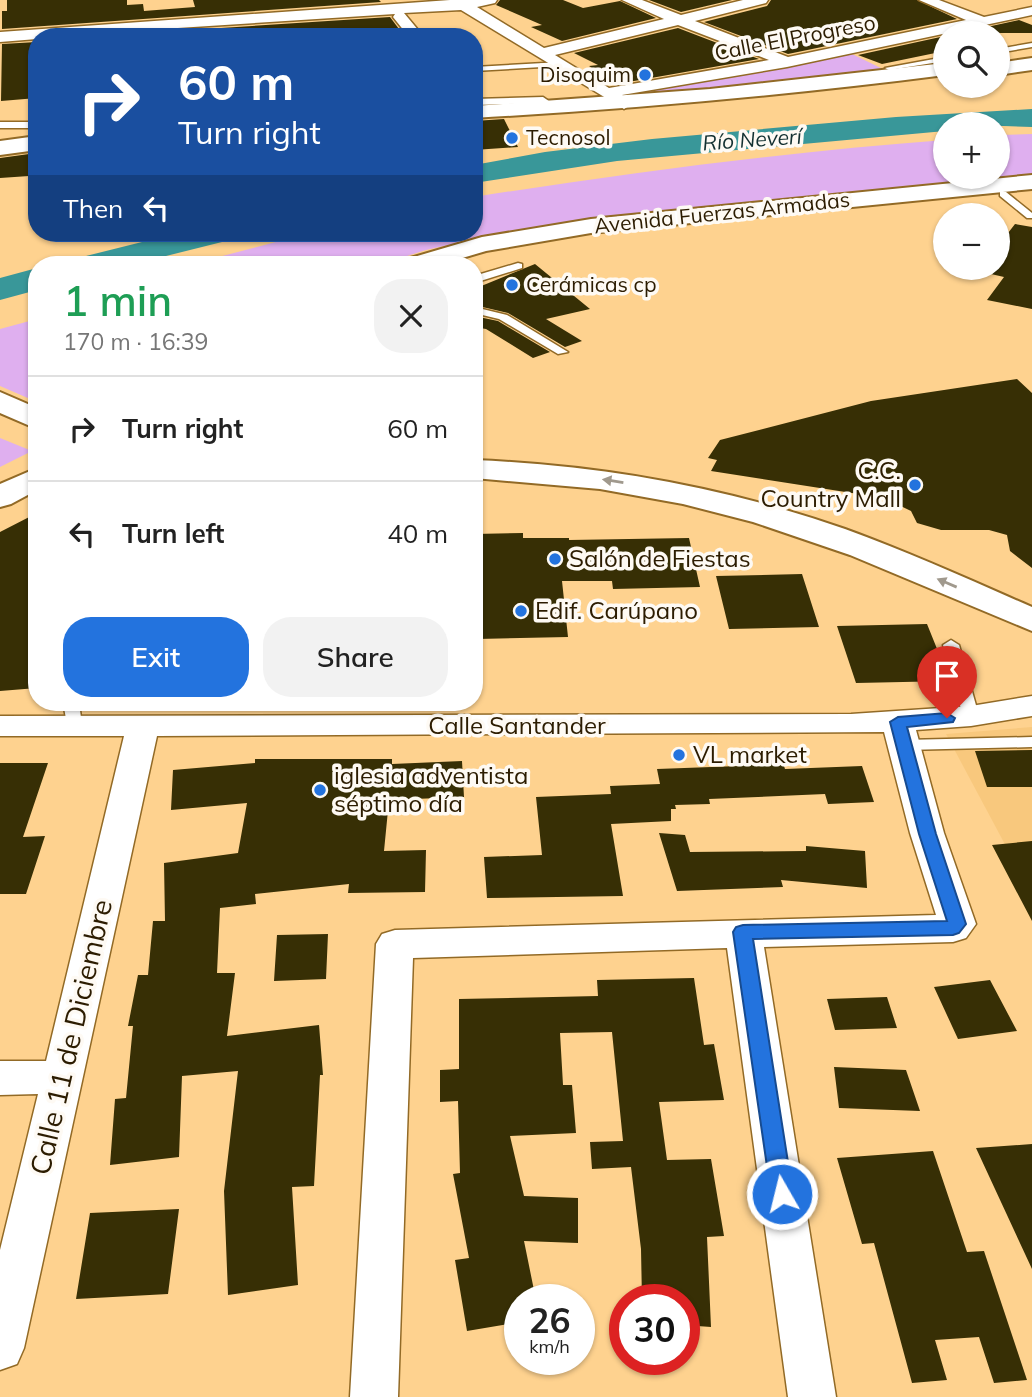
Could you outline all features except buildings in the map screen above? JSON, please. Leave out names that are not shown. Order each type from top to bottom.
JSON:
[{"type":"street","points":[[209,28],[335,13],[491,0]]},
{"type":"street","points":[[629,0],[787,62]]},
{"type":"street","points":[[550,56],[761,0]]},
{"type":"street","points":[[926,0],[982,21]]},
{"type":"street","points":[[465,2],[619,98]]},
{"type":"street","points":[[170,8],[182,28]]},
{"type":"street","name":"Calle El Progreso","points":[[982,21],[1032,11]]},
{"type":"street","points":[[335,13],[347,27]]},
{"type":"street","points":[[400,16],[410,28]]},
{"type":"street","name":"Calle El Progreso","points":[[619,98],[933,31]]},
{"type":"street","points":[[0,37],[28,36]]},
{"type":"street","points":[[1010,59],[1032,56]]},
{"type":"street","points":[[1010,67],[1032,64]]},
{"type":"street","points":[[483,112],[553,108],[619,98],[783,90],[933,71]]},
{"type":"street","points":[[483,119],[711,105],[933,77]]},
{"type":"street","points":[[2,132],[28,133]]},
{"type":"street","points":[[2,132],[28,139]]},
{"type":"street","points":[[0,148],[28,143]]},
{"type":"street","name":"Avenida Fuerzas Armadas","points":[[442,256],[482,244],[591,226],[1032,182]]},
{"type":"street","name":"Avenida Fuerzas Armadas","points":[[483,257],[608,235],[1032,191]]},
{"type":"street","points":[[0,401],[28,415]]},
{"type":"street","points":[[0,430],[28,441]]},
{"type":"street","points":[[0,472],[28,458]]},
{"type":"street","points":[[483,470],[586,477],[715,502],[805,527],[950,584],[1032,620]]},
{"type":"street","points":[[0,497],[28,482]]},
{"type":"street","points":[[483,490],[584,499],[718,524],[833,561],[1032,642]]},
{"type":"street","name":"Calle Santander","points":[[0,726],[72,714],[143,725],[674,726],[902,734],[971,716],[1032,706]]},
{"type":"street","name":"Calle 11 de Diciembre","points":[[0,1348],[143,725]]},
{"type":"street","points":[[374,1397],[396,944],[953,928],[957,924],[927,834],[902,734]]},
{"type":"street","points":[[743,932],[812,1397]]},
{"type":"street","points":[[0,1078],[61,1077]]},
{"type":"lane","points":[[1010,49],[1032,45]]},
{"type":"lane","points":[[483,67],[550,56]]},
{"type":"lane","points":[[889,68],[933,61]]},
{"type":"lane","points":[[483,102],[543,100],[553,108]]},
{"type":"lane","points":[[2,132],[28,127]]},
{"type":"lane","points":[[1003,194],[1030,216]]},
{"type":"lane","points":[[483,277],[518,266]]},
{"type":"lane","points":[[483,312],[503,317],[562,352]]},
{"type":"lane","points":[[951,645],[971,716]]},
{"type":"lane","points":[[902,734],[1032,742]]},
{"type":"shaded area","points":[[848,52],[891,73],[636,100],[625,94]]},
{"type":"shaded area","points":[[1032,134],[1032,175],[1010,177],[1010,135]]},
{"type":"shaded area","points":[[933,141],[933,185],[595,219],[483,237],[483,196],[650,171]]},
{"type":"shaded area","points":[[276,242],[462,242],[407,256],[222,256]]},
{"type":"shaded area","points":[[28,321],[28,398],[0,386],[0,329]]},
{"type":"shaded area","points":[[0,438],[28,449],[28,453],[0,467]]},
{"type":"shaded area","points":[[1032,727],[1032,895],[946,734]]},
{"type":"waterway","name":"Río Neverí","points":[[483,172],[545,161],[652,148],[896,125],[1032,118]]},
{"type":"waterway","name":"Río Neverí","points":[[126,256],[182,242]]},
{"type":"waterway","name":"Río Neverí","points":[[0,289],[28,281]]},
{"type":"place","name":"Disoquim","points":[[645,75]]},
{"type":"place","name":"Tecnosol","points":[[512,138]]},
{"type":"place","name":"Cerámicas cp","points":[[512,285]]},
{"type":"place","name":"C.C. Country Mall","points":[[915,485]]},
{"type":"place","name":"Salón de Fiestas","points":[[555,559]]},
{"type":"place","name":"Edif. Carúpano","points":[[521,611]]},
{"type":"place","name":"VL market","points":[[679,755]]},
{"type":"place","name":"iglesia adventista séptimo día","points":[[320,790]]},
{"type":"route","points":[[782,1194],[743,932],[953,928],[957,924],[927,834],[898,722],[947,718]]}]
